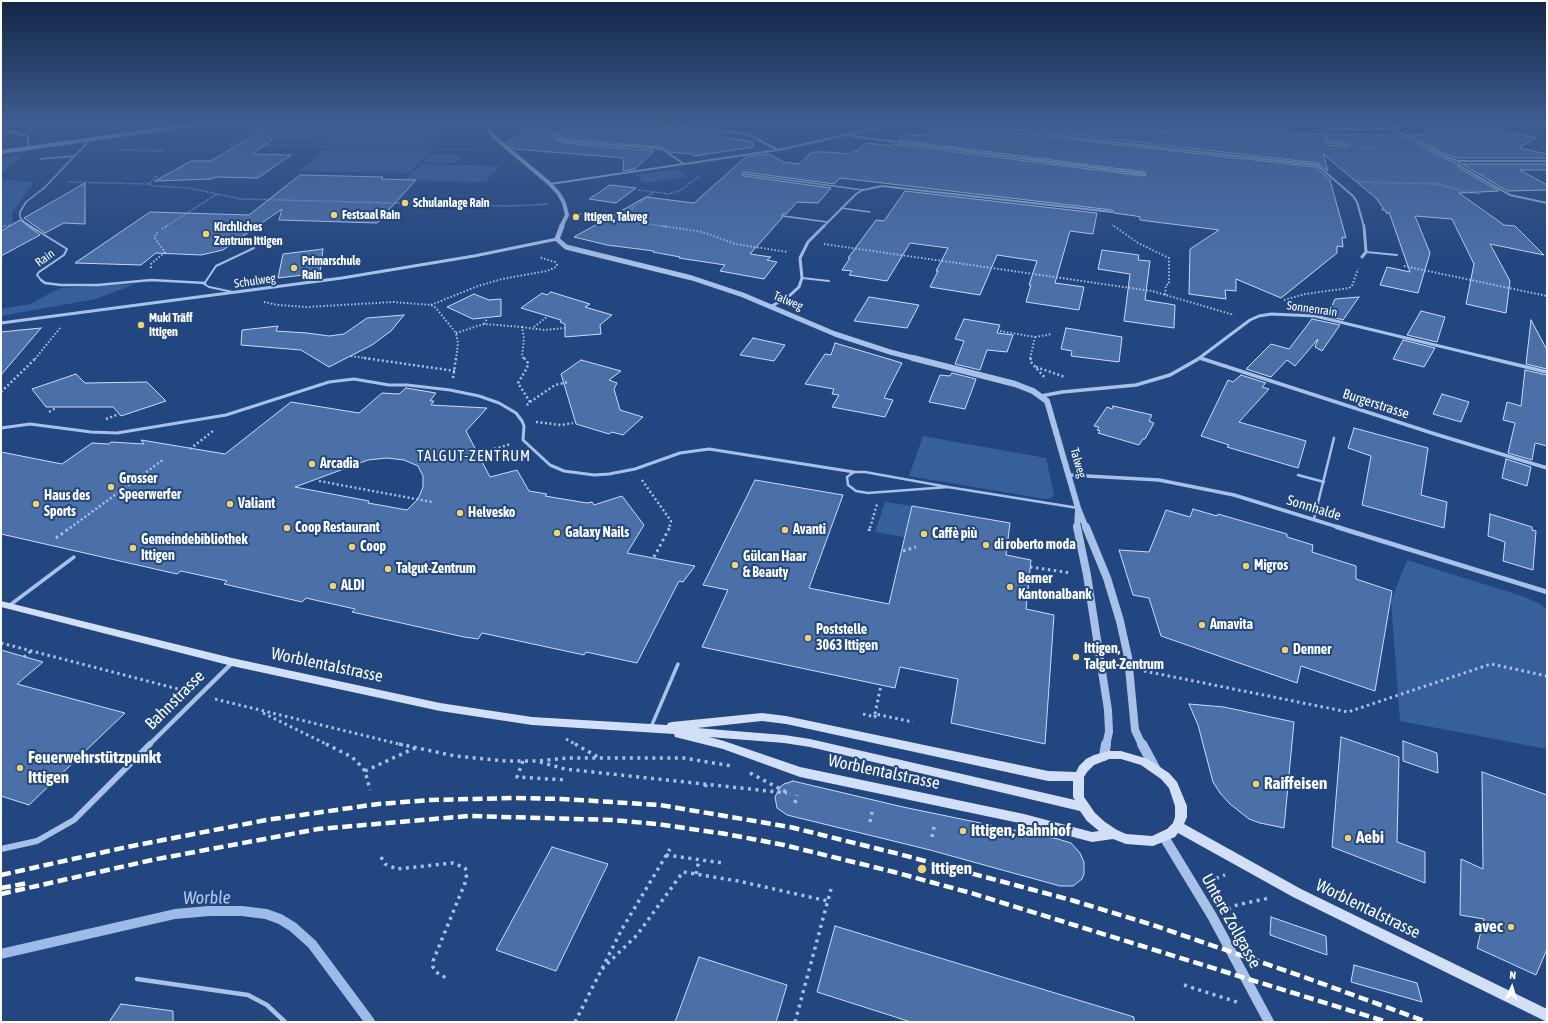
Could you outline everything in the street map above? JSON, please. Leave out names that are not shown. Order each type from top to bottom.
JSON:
[{"type":"main road","name":"Worblentalstrasse","points":[[5,605],[232,662],[440,707],[532,721],[651,728],[784,739],[810,743],[1084,807]]},
{"type":"main road","name":"Worblentalstrasse","points":[[651,728],[762,718],[786,720],[1048,776],[1079,777]]},
{"type":"main road","name":"Worblentalstrasse","points":[[651,728],[724,745],[800,772],[1024,819],[1092,837],[1113,834]]},
{"type":"main road","points":[[1120,755],[1132,758],[1155,768],[1173,785],[1181,806],[1181,817],[1177,826],[1164,837],[1153,841],[1140,841],[1126,839],[1113,834],[1096,822],[1084,807],[1079,797],[1079,777],[1083,769],[1090,762],[1104,756],[1120,755]]},
{"type":"main road","name":"Worblentalstrasse","points":[[1177,826],[1297,893],[1547,1016]]},
{"type":"street","points":[[535,172],[550,184],[559,194],[564,203],[567,215],[557,239]]},
{"type":"street","points":[[550,184],[636,172]]},
{"type":"street","points":[[1126,172],[1144,174]]},
{"type":"street","points":[[1327,172],[1353,196],[1357,202],[1363,220],[1366,252],[1362,257]]},
{"type":"street","points":[[1470,172],[1510,195],[1547,203]]},
{"type":"street","points":[[770,307],[795,292],[799,287],[802,278],[801,254],[808,242],[856,194],[864,190],[882,186],[899,186],[1112,212]]},
{"type":"street","name":"Schulweg","points":[[1,323],[364,274],[474,256],[557,239]]},
{"type":"street","name":"Talweg","points":[[557,239],[566,247],[692,278],[743,295],[856,341],[890,352],[1015,384],[1041,396],[1050,408],[1078,508],[1107,578],[1120,621],[1128,657],[1135,730],[1155,768]]},
{"type":"street","name":"Rain","points":[[41,280],[45,283],[61,285],[98,285],[151,280],[205,283]]},
{"type":"street","name":"Sonnenrain","points":[[1041,396],[1116,388],[1153,381],[1170,375],[1200,358],[1250,320],[1264,315],[1291,314],[1315,316],[1547,372]]},
{"type":"street","name":"Burgerstrasse","points":[[1200,358],[1435,434],[1547,468]]},
{"type":"street","points":[[1,428],[30,424],[91,432],[117,433],[226,414],[317,386],[347,379],[389,385],[407,385],[450,390],[490,399],[516,413],[524,426],[523,440],[550,465],[564,471],[601,475],[635,470],[680,453],[709,449],[854,472]]},
{"type":"street","name":"Sonnhalde","points":[[1069,475],[1146,479],[1178,483],[1234,495],[1547,592]]},
{"type":"street","name":"Talweg","points":[[1078,508],[1077,531],[1086,575],[1108,710],[1109,732],[1104,756]]},
{"type":"street","name":"Bahnstrasse","points":[[1,849],[31,842],[48,836],[74,820],[232,662]]},
{"type":"street","name":"Untere Zollgasse","points":[[1164,837],[1212,916],[1268,1022]]},
{"type":"lane","name":"Rain","points":[[41,280],[37,275],[64,255],[68,249],[24,222],[20,217],[20,212],[26,202],[44,188],[60,172]]},
{"type":"lane","points":[[744,174],[864,190]]},
{"type":"lane","points":[[841,208],[870,212]]},
{"type":"lane","points":[[783,216],[827,222]]},
{"type":"lane","points":[[205,283],[216,266],[254,248]]},
{"type":"lane","points":[[1366,252],[1397,256]]},
{"type":"lane","points":[[802,278],[829,281]]},
{"type":"lane","name":"Rain","points":[[205,283],[204,284],[209,287],[235,292]]},
{"type":"lane","points":[[1314,520],[1334,438]]},
{"type":"lane","points":[[948,487],[862,492],[851,488],[848,485],[847,477],[854,472],[865,472],[1078,508]]},
{"type":"lane","points":[[1298,475],[1324,482]]},
{"type":"lane","points":[[5,605],[74,557]]},
{"type":"lane","points":[[651,728],[678,664]]},
{"type":"lane","points":[[137,979],[248,995],[267,1005],[285,1022]]},
{"type":"path","points":[[640,190],[669,194],[681,190],[702,174]]},
{"type":"path","points":[[149,184],[157,176],[153,176]]},
{"type":"path","points":[[61,182],[149,184],[153,186],[189,188],[241,199],[511,206],[564,203]]},
{"type":"path","points":[[1337,182],[1438,184],[1476,194],[1510,195]]},
{"type":"path","points":[[618,220],[653,192]]},
{"type":"path","points":[[162,229],[216,194]]},
{"type":"path","points":[[1112,212],[1112,224],[1114,226],[1138,243],[1169,258],[1169,284],[1166,285],[1165,295]]},
{"type":"path","points":[[579,214],[703,232],[735,244],[801,254]]},
{"type":"path","points":[[151,280],[151,264],[166,252],[154,237],[158,232]]},
{"type":"path","points":[[808,242],[1138,289],[1165,295],[1250,320]]},
{"type":"path","points":[[235,292],[267,303],[292,306],[324,307],[393,302],[431,305],[478,286],[547,271],[556,267],[557,265],[555,262],[536,256]]},
{"type":"path","points":[[1264,315],[1277,304],[1291,298],[1351,287],[1362,257]]},
{"type":"path","points":[[1401,265],[1547,296]]},
{"type":"path","points":[[431,305],[436,308],[456,333],[458,343],[455,371],[450,390]]},
{"type":"path","points":[[1,392],[31,364],[72,314]]},
{"type":"path","points":[[534,328],[548,316]]},
{"type":"path","points":[[484,324],[488,317]]},
{"type":"path","points":[[456,333],[484,324],[544,330],[565,328]]},
{"type":"path","points":[[522,327],[524,338],[522,356],[528,363],[527,368],[518,383],[530,402]]},
{"type":"path","points":[[1000,331],[1035,336],[1052,334]]},
{"type":"path","points":[[1035,336],[1030,361],[1046,379]]},
{"type":"path","points":[[351,356],[455,371]]},
{"type":"path","points":[[1035,367],[1071,379],[1078,391]]},
{"type":"path","points":[[516,413],[555,385],[568,382]]},
{"type":"path","points":[[522,421],[561,425],[573,423]]},
{"type":"path","points":[[477,454],[523,440]]},
{"type":"path","points":[[56,538],[164,459]]},
{"type":"path","points":[[635,470],[672,521],[654,557]]},
{"type":"path","points":[[319,481],[432,502]]},
{"type":"path","points":[[868,531],[881,492]]},
{"type":"path","points":[[903,551],[916,547]]},
{"type":"path","points":[[1030,567],[1072,573]]},
{"type":"path","points":[[1,643],[182,690]]},
{"type":"path","points":[[24,657],[31,651]]},
{"type":"path","points":[[1144,671],[1348,712],[1491,664],[1547,676]]},
{"type":"path","points":[[875,714],[882,685]]},
{"type":"path","points":[[210,697],[257,710],[415,748],[455,756],[523,761],[568,758],[684,758],[736,767]]},
{"type":"path","points":[[257,710],[352,757],[365,771],[370,790]]},
{"type":"path","points":[[863,714],[875,716],[875,714],[913,722]]},
{"type":"path","points":[[365,771],[415,748]]},
{"type":"path","points":[[523,761],[517,777],[566,780]]},
{"type":"path","points":[[538,761],[565,769],[790,794],[743,769]]},
{"type":"path","points":[[795,803],[797,795]]},
{"type":"path","points":[[870,822],[872,812]]},
{"type":"path","points":[[932,837],[934,827]]},
{"type":"path","points":[[575,1022],[622,929],[670,849]]},
{"type":"path","points":[[666,855],[723,863]]},
{"type":"path","points":[[381,857],[385,864],[397,869],[453,863],[466,868],[467,878],[433,961],[433,967],[436,972],[446,978]]},
{"type":"path","points":[[696,874],[700,860]]},
{"type":"path","points":[[602,969],[637,935],[683,872],[738,881],[828,900]]},
{"type":"path","points":[[1215,879],[1225,875]]},
{"type":"path","points":[[795,1022],[831,889]]},
{"type":"path","points":[[1212,916],[1253,900],[1297,893]]},
{"type":"path","points":[[1184,986],[1261,1010]]},
{"type":"shaded area","points":[[339,172],[409,172],[408,173]]},
{"type":"shaded area","points":[[413,172],[495,172],[485,182],[404,180]]},
{"type":"shaded area","points":[[655,172],[682,172],[687,177],[643,183],[636,174]]},
{"type":"shaded area","points":[[1,180],[34,182],[12,213],[13,224],[1,227]]},
{"type":"shaded area","points":[[135,284],[96,299],[1,316],[1,309],[30,304],[60,288]]},
{"type":"shaded area","points":[[923,436],[1046,458],[1054,495],[1051,498],[1045,499],[909,476]]},
{"type":"shaded area","points":[[885,502],[912,506],[904,537],[875,532]]},
{"type":"shaded area","points":[[1407,560],[1525,597],[1540,604],[1547,610],[1547,749],[1400,721],[1391,601]]},
{"type":"building","points":[[172,172],[267,172],[258,178],[216,177],[211,179],[155,181]]},
{"type":"building","points":[[729,172],[1111,172],[1144,176],[1146,175],[1142,172],[1321,172],[1330,180],[1346,238],[1342,237],[1343,247],[1337,246],[1337,253],[1281,298],[1236,279],[1236,291],[1225,290],[1226,299],[1189,294],[1190,249],[1219,230],[1140,220],[1140,217],[1114,213],[1112,210],[840,178],[834,184],[744,172],[742,173],[744,176],[831,188],[818,203],[797,202],[786,214],[782,214],[782,218],[750,254],[771,257],[767,260],[777,262],[764,279],[720,271],[725,265],[679,258],[680,257],[653,252],[654,251],[607,245],[574,237],[646,197],[694,203]]},
{"type":"building","points":[[1344,172],[1466,172],[1499,191],[1459,193],[1504,225],[1515,226],[1544,255],[1490,244],[1510,281],[1506,313],[1466,304],[1474,264],[1452,219],[1415,216],[1430,253],[1418,293],[1380,285],[1387,267],[1410,272],[1389,212],[1387,214],[1385,210],[1382,210],[1383,208],[1376,198]]},
{"type":"building","points":[[1475,172],[1523,172],[1547,185],[1547,190],[1508,191]]},
{"type":"building","points":[[300,175],[383,177],[381,179],[416,180],[377,223],[279,220],[282,209],[223,250],[201,255],[156,253],[141,265],[75,263],[150,212],[249,215]]},
{"type":"building","points":[[85,183],[85,224],[64,223],[45,233],[24,218]]},
{"type":"building","points":[[610,185],[636,188],[616,203],[589,199]]},
{"type":"building","points":[[905,191],[1097,213],[1093,234],[1070,231],[1055,283],[1084,287],[1079,310],[1026,302],[1031,285],[1029,285],[1037,261],[997,255],[980,295],[930,287],[938,271],[936,271],[948,248],[910,243],[887,281],[849,275],[852,271],[842,270],[850,258],[848,258],[876,220],[884,221]]},
{"type":"building","points":[[20,220],[40,235],[1,256],[1,231]]},
{"type":"building","name":"Primarschule Rain","points":[[323,249],[320,273],[278,278],[283,254]]},
{"type":"building","points":[[1102,250],[1139,255],[1138,260],[1150,261],[1145,300],[1175,305],[1174,328],[1124,321],[1130,274],[1098,269]]},
{"type":"building","points":[[551,292],[590,304],[585,307],[612,315],[600,325],[601,334],[565,337],[565,324],[560,322],[561,320],[521,308],[542,293],[547,295]]},
{"type":"building","points":[[474,294],[489,300],[501,299],[501,316],[473,319],[447,307]]},
{"type":"building","points":[[869,297],[919,305],[907,328],[854,321]]},
{"type":"building","points":[[1359,297],[1343,320],[1317,313],[1322,307],[1330,310],[1335,299]]},
{"type":"building","points":[[1421,311],[1445,317],[1437,342],[1407,335]]},
{"type":"building","points":[[404,315],[391,331],[372,345],[329,367],[301,350],[241,345],[242,330],[278,326],[276,331],[329,336],[344,334],[367,318]]},
{"type":"building","points":[[964,319],[1000,325],[997,333],[1013,335],[1007,352],[987,350],[980,370],[955,364],[964,341],[955,339]]},
{"type":"building","points":[[1312,319],[1340,325],[1322,351],[1315,347],[1318,339],[1295,366],[1287,360],[1271,377],[1246,369],[1271,344],[1289,349]]},
{"type":"building","points":[[1531,320],[1547,350],[1547,369],[1526,364]]},
{"type":"building","points":[[41,328],[1,375],[1,332]]},
{"type":"building","points":[[1066,328],[1122,337],[1119,362],[1071,356],[1072,351],[1061,349]]},
{"type":"building","points":[[753,338],[785,345],[774,361],[740,355]]},
{"type":"building","points":[[1403,340],[1435,348],[1424,367],[1393,359]]},
{"type":"building","points":[[835,343],[902,363],[884,398],[893,400],[885,417],[832,407],[839,395],[832,394],[834,389],[805,384],[825,354],[831,355]]},
{"type":"building","points":[[581,360],[621,371],[609,380],[617,383],[614,389],[620,410],[643,417],[623,435],[612,432],[609,434],[576,424],[561,374]]},
{"type":"building","points":[[1525,370],[1547,375],[1547,446],[1535,443],[1532,460],[1508,453],[1515,423],[1503,420],[1507,402],[1521,406]]},
{"type":"building","points":[[952,373],[976,379],[965,409],[929,402],[940,375],[950,376]]},
{"type":"building","points":[[76,374],[85,383],[147,382],[166,401],[121,416],[113,407],[46,407],[32,389]]},
{"type":"building","points":[[1241,375],[1266,383],[1262,387],[1269,389],[1239,422],[1306,441],[1298,468],[1227,447],[1229,445],[1201,436],[1228,380],[1233,382]]},
{"type":"building","points":[[406,388],[436,393],[430,401],[434,401],[431,405],[487,408],[466,431],[490,477],[517,470],[529,491],[547,494],[545,496],[587,503],[592,502],[594,505],[622,496],[644,525],[627,553],[695,566],[683,582],[679,581],[637,663],[586,652],[584,655],[482,633],[478,639],[464,637],[352,612],[355,609],[306,598],[302,602],[224,584],[227,581],[181,571],[177,574],[1,534],[1,452],[62,464],[92,443],[109,444],[111,442],[144,444],[141,440],[225,454],[291,402],[359,413],[382,393],[399,394]],"holes":[[[387,458],[404,460],[418,466],[423,476],[423,487],[418,499],[407,510],[295,487],[368,460]]]},
{"type":"building","points":[[1442,394],[1469,402],[1461,422],[1433,414]]},
{"type":"building","points":[[1113,406],[1152,415],[1149,421],[1154,423],[1145,439],[1143,439],[1139,445],[1098,433],[1100,431],[1097,430],[1099,427],[1094,426],[1107,407],[1112,409]]},
{"type":"building","points":[[1354,428],[1428,448],[1421,495],[1447,502],[1444,528],[1362,505],[1371,456],[1348,448]]},
{"type":"building","points":[[1506,459],[1531,467],[1527,486],[1502,478]]},
{"type":"building","points":[[755,480],[843,495],[809,588],[889,604],[912,506],[1010,523],[1006,555],[1031,560],[1026,609],[1054,615],[1045,744],[951,723],[958,679],[900,667],[895,688],[702,647],[728,590],[703,585]]},
{"type":"building","points":[[1193,509],[1217,516],[1218,514],[1287,534],[1287,537],[1313,545],[1312,552],[1356,566],[1356,579],[1392,591],[1375,691],[1301,666],[1297,683],[1161,636],[1149,598],[1133,595],[1119,550],[1149,552],[1166,510],[1190,517]]},
{"type":"building","points":[[1490,514],[1532,527],[1532,530],[1536,531],[1533,570],[1503,561],[1505,542],[1488,536]]},
{"type":"building","points":[[1,650],[43,662],[17,684],[125,713],[29,805],[1,796]]},
{"type":"building","points":[[1189,704],[1224,707],[1294,722],[1284,828],[1249,819],[1230,804],[1220,793],[1213,782],[1198,725]]},
{"type":"building","points":[[1341,737],[1399,757],[1397,842],[1425,852],[1425,883],[1332,847]]},
{"type":"building","points":[[1403,741],[1437,753],[1438,773],[1403,761]]},
{"type":"building","points":[[1482,772],[1547,795],[1547,949],[1536,975],[1477,948],[1484,919],[1460,915],[1461,859],[1483,869]]},
{"type":"building","points":[[793,781],[903,807],[1071,843],[1080,853],[1084,862],[1084,874],[1082,879],[1073,886],[1060,886],[930,850],[787,815],[777,808],[775,797],[780,787]]},
{"type":"building","points":[[552,847],[608,864],[556,971],[496,950]]},
{"type":"building","points":[[1271,917],[1326,936],[1327,955],[1270,935]]},
{"type":"building","points":[[835,926],[1134,1017],[1134,1022],[911,1022],[817,992]]},
{"type":"building","points":[[699,957],[787,985],[776,1022],[675,1022]]},
{"type":"building","points":[[1354,965],[1417,983],[1422,1002],[1351,982]]},
{"type":"building","points":[[121,1004],[173,1011],[173,1022],[109,1022]]},
{"type":"waterway","name":"Worble","points":[[1,954],[175,914],[209,911],[242,911],[266,914],[280,919],[293,927],[312,944],[370,1022]]},
{"type":"railway","points":[[1,875],[127,847],[266,820],[378,804],[430,800],[515,798],[562,799],[660,805],[790,827],[899,854],[1071,900],[1153,925],[1304,977],[1427,1022]]},
{"type":"railway","points":[[1,894],[152,860],[318,829],[469,816],[612,820],[657,824],[726,834],[784,845],[894,872],[971,893],[1387,1022]]},
{"type":"railway","points":[[1,888],[28,883]]},
{"type":"place","name":"Schulanlage Rain","points":[[405,203]]},
{"type":"place","name":"Festsaal Rain","points":[[334,215]]},
{"type":"place","name":"Ittigen, Talweg","points":[[576,217]]},
{"type":"place","name":"Kirchliches Zentrum Ittigen","points":[[206,234]]},
{"type":"place","name":"Primarschule Rain","points":[[294,268]]},
{"type":"place","name":"Muki Träff Ittigen","points":[[141,325]]},
{"type":"place","name":"Arcadia","points":[[312,464]]},
{"type":"place","name":"Grosser Speerwerfer","points":[[111,487]]},
{"type":"place","name":"Haus des Sports","points":[[36,504]]},
{"type":"place","name":"Valiant","points":[[230,504]]},
{"type":"place","name":"Helvesko","points":[[460,513]]},
{"type":"place","name":"Coop Restaurant","points":[[287,528]]},
{"type":"place","name":"Avanti","points":[[785,530]]},
{"type":"place","name":"Galaxy Nails","points":[[557,533]]},
{"type":"place","name":"Caffè più","points":[[924,534]]},
{"type":"place","name":"di roberto moda","points":[[986,545]]},
{"type":"place","name":"Coop","points":[[352,547]]},
{"type":"place","name":"Gemeindebibliothek Ittigen","points":[[133,548]]},
{"type":"place","name":"Gülcan Haar & Beauty","points":[[735,565]]},
{"type":"place","name":"Migros","points":[[1246,566]]},
{"type":"place","name":"Talgut-Zentrum","points":[[388,569]]},
{"type":"place","name":"ALDI","points":[[333,586]]},
{"type":"place","name":"Berner Kantonalbank","points":[[1010,587]]},
{"type":"place","name":"Amavita","points":[[1202,625]]},
{"type":"place","name":"Poststelle 3063 Ittigen","points":[[808,638]]},
{"type":"place","name":"Denner","points":[[1285,650]]},
{"type":"place","name":"Ittigen, Talgut-Zentrum","points":[[1076,657]]},
{"type":"place","name":"Feuerwehrstützpunkt Ittigen","points":[[20,768]]},
{"type":"place","name":"Raiffeisen","points":[[1256,784]]},
{"type":"place","name":"Ittigen, Bahnhof","points":[[963,831]]},
{"type":"place","name":"Aebi","points":[[1348,838]]},
{"type":"place","name":"Ittigen","points":[[922,869]]},
{"type":"place","name":"avec","points":[[1511,927]]},
{"type":"district","name":"TALGUT-ZENTRUM","points":[[474,456]]}]
